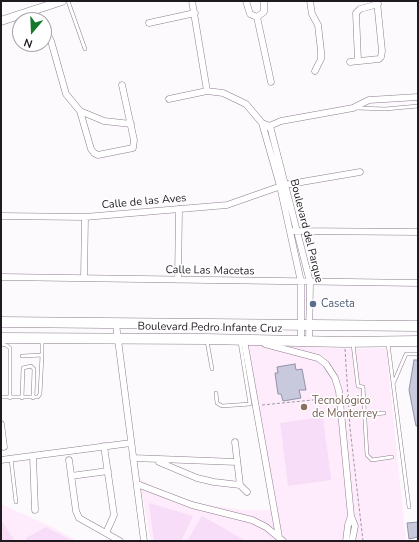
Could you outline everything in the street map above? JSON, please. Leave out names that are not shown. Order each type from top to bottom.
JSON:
[{"type":"highway","name":"Boulevard Pedro Infante Cruz","points":[[1,322],[418,326]]},
{"type":"highway","name":"Boulevard Pedro Infante Cruz","points":[[1,338],[118,338],[305,342],[388,342],[409,347]]},
{"type":"main road","points":[[1,21],[62,1]]},
{"type":"street","points":[[192,1],[207,91]]},
{"type":"street","points":[[246,1],[250,14],[257,17]]},
{"type":"street","points":[[257,17],[264,12],[264,1]]},
{"type":"street","points":[[310,1],[312,14],[318,25],[322,55],[315,71]]},
{"type":"street","points":[[350,62],[379,59],[382,55],[378,3],[360,9],[356,13],[358,61]]},
{"type":"street","points":[[149,22],[194,13]]},
{"type":"street","points":[[257,17],[271,82]]},
{"type":"street","points":[[52,45],[64,88],[69,98],[80,111],[91,149],[96,155],[133,148],[135,143],[122,85]]},
{"type":"street","points":[[169,99],[207,91],[223,93],[240,100],[250,108],[265,126],[282,121],[353,108],[369,100],[418,97]]},
{"type":"street","points":[[80,111],[104,121],[131,124]]},
{"type":"street","name":"Boulevard del Parque","points":[[265,126],[282,185],[293,231],[301,282],[305,342]]},
{"type":"street","name":"Calle de las Aves","points":[[1,216],[85,217],[227,205],[282,185],[360,172]]},
{"type":"street","points":[[178,280],[179,209]]},
{"type":"street","points":[[84,278],[85,217]]},
{"type":"street","points":[[293,231],[418,232]]},
{"type":"street","name":"Boulevard del Parque","points":[[293,231],[310,282],[305,324]]},
{"type":"street","name":"Calle Las Macetas","points":[[2,277],[418,283]]},
{"type":"street","points":[[116,324],[144,541]]},
{"type":"street","points":[[281,539],[245,340],[318,358],[331,370],[339,391],[351,516],[355,526],[352,541]]},
{"type":"street","points":[[1,427],[4,447]]},
{"type":"street","points":[[235,442],[240,485],[247,492]]},
{"type":"street","points":[[1,460],[131,443]]},
{"type":"street","points":[[104,446],[114,515],[106,533]]},
{"type":"street","points":[[33,456],[35,510]]},
{"type":"street","points":[[133,458],[237,462]]},
{"type":"street","points":[[70,460],[76,511],[79,518],[120,541]]},
{"type":"street","points":[[156,460],[197,478],[214,482],[240,485]]},
{"type":"street","points":[[71,476],[108,471]]},
{"type":"street","points":[[137,484],[192,505],[252,520],[266,527],[281,539]]},
{"type":"street","points":[[346,541],[351,516]]},
{"type":"lane","points":[[68,1],[85,49]]},
{"type":"lane","points":[[353,108],[385,109],[418,106]]},
{"type":"lane","points":[[1,397],[38,397],[40,394],[42,338]]},
{"type":"lane","points":[[206,339],[212,369]]},
{"type":"lane","points":[[216,393],[217,403],[222,406],[250,404],[245,340]]},
{"type":"lane","points":[[348,342],[358,386],[363,387],[368,457],[372,460],[392,457]]},
{"type":"lane","points":[[388,342],[409,507]]},
{"type":"lane","points":[[1,344],[10,348],[10,398]]},
{"type":"lane","points":[[394,382],[409,347],[418,354]]},
{"type":"lane","points":[[22,356],[42,355]]},
{"type":"lane","points":[[22,398],[23,368],[31,366],[34,369],[33,398]]},
{"type":"lane","points":[[365,415],[384,413]]},
{"type":"lane","points":[[11,459],[16,502]]},
{"type":"path","points":[[348,342],[351,435],[363,541]]},
{"type":"path","points":[[256,406],[333,398]]},
{"type":"shaded area","name":"Tecnológico de Monterrey","points":[[242,343],[350,349],[386,348],[406,541],[151,541],[139,478],[161,491],[202,504],[243,510],[270,510]]},
{"type":"shaded area","points":[[323,417],[331,480],[288,486],[280,423]]},
{"type":"shaded area","points":[[149,503],[193,516],[181,541],[154,541]]},
{"type":"shaded area","points":[[1,504],[52,527],[78,541],[1,541]]},
{"type":"shaded area","points":[[202,516],[246,541],[187,541]]},
{"type":"shaded area","points":[[2,522],[15,541],[1,541]]},
{"type":"shaded area","points":[[46,527],[73,541],[27,541],[26,538]]},
{"type":"building","points":[[414,360],[418,360],[418,426],[416,426],[409,390]]},
{"type":"building","points":[[295,364],[296,370],[302,369],[306,390],[299,390],[301,398],[283,401],[281,394],[278,394],[275,373],[278,373],[277,367]]},
{"type":"building","points":[[418,522],[418,537],[409,539],[407,523]]},
{"type":"place","name":"Caseta","points":[[313,304]]},
{"type":"place","name":"Tecnológico de Monterrey","points":[[304,407]]}]
